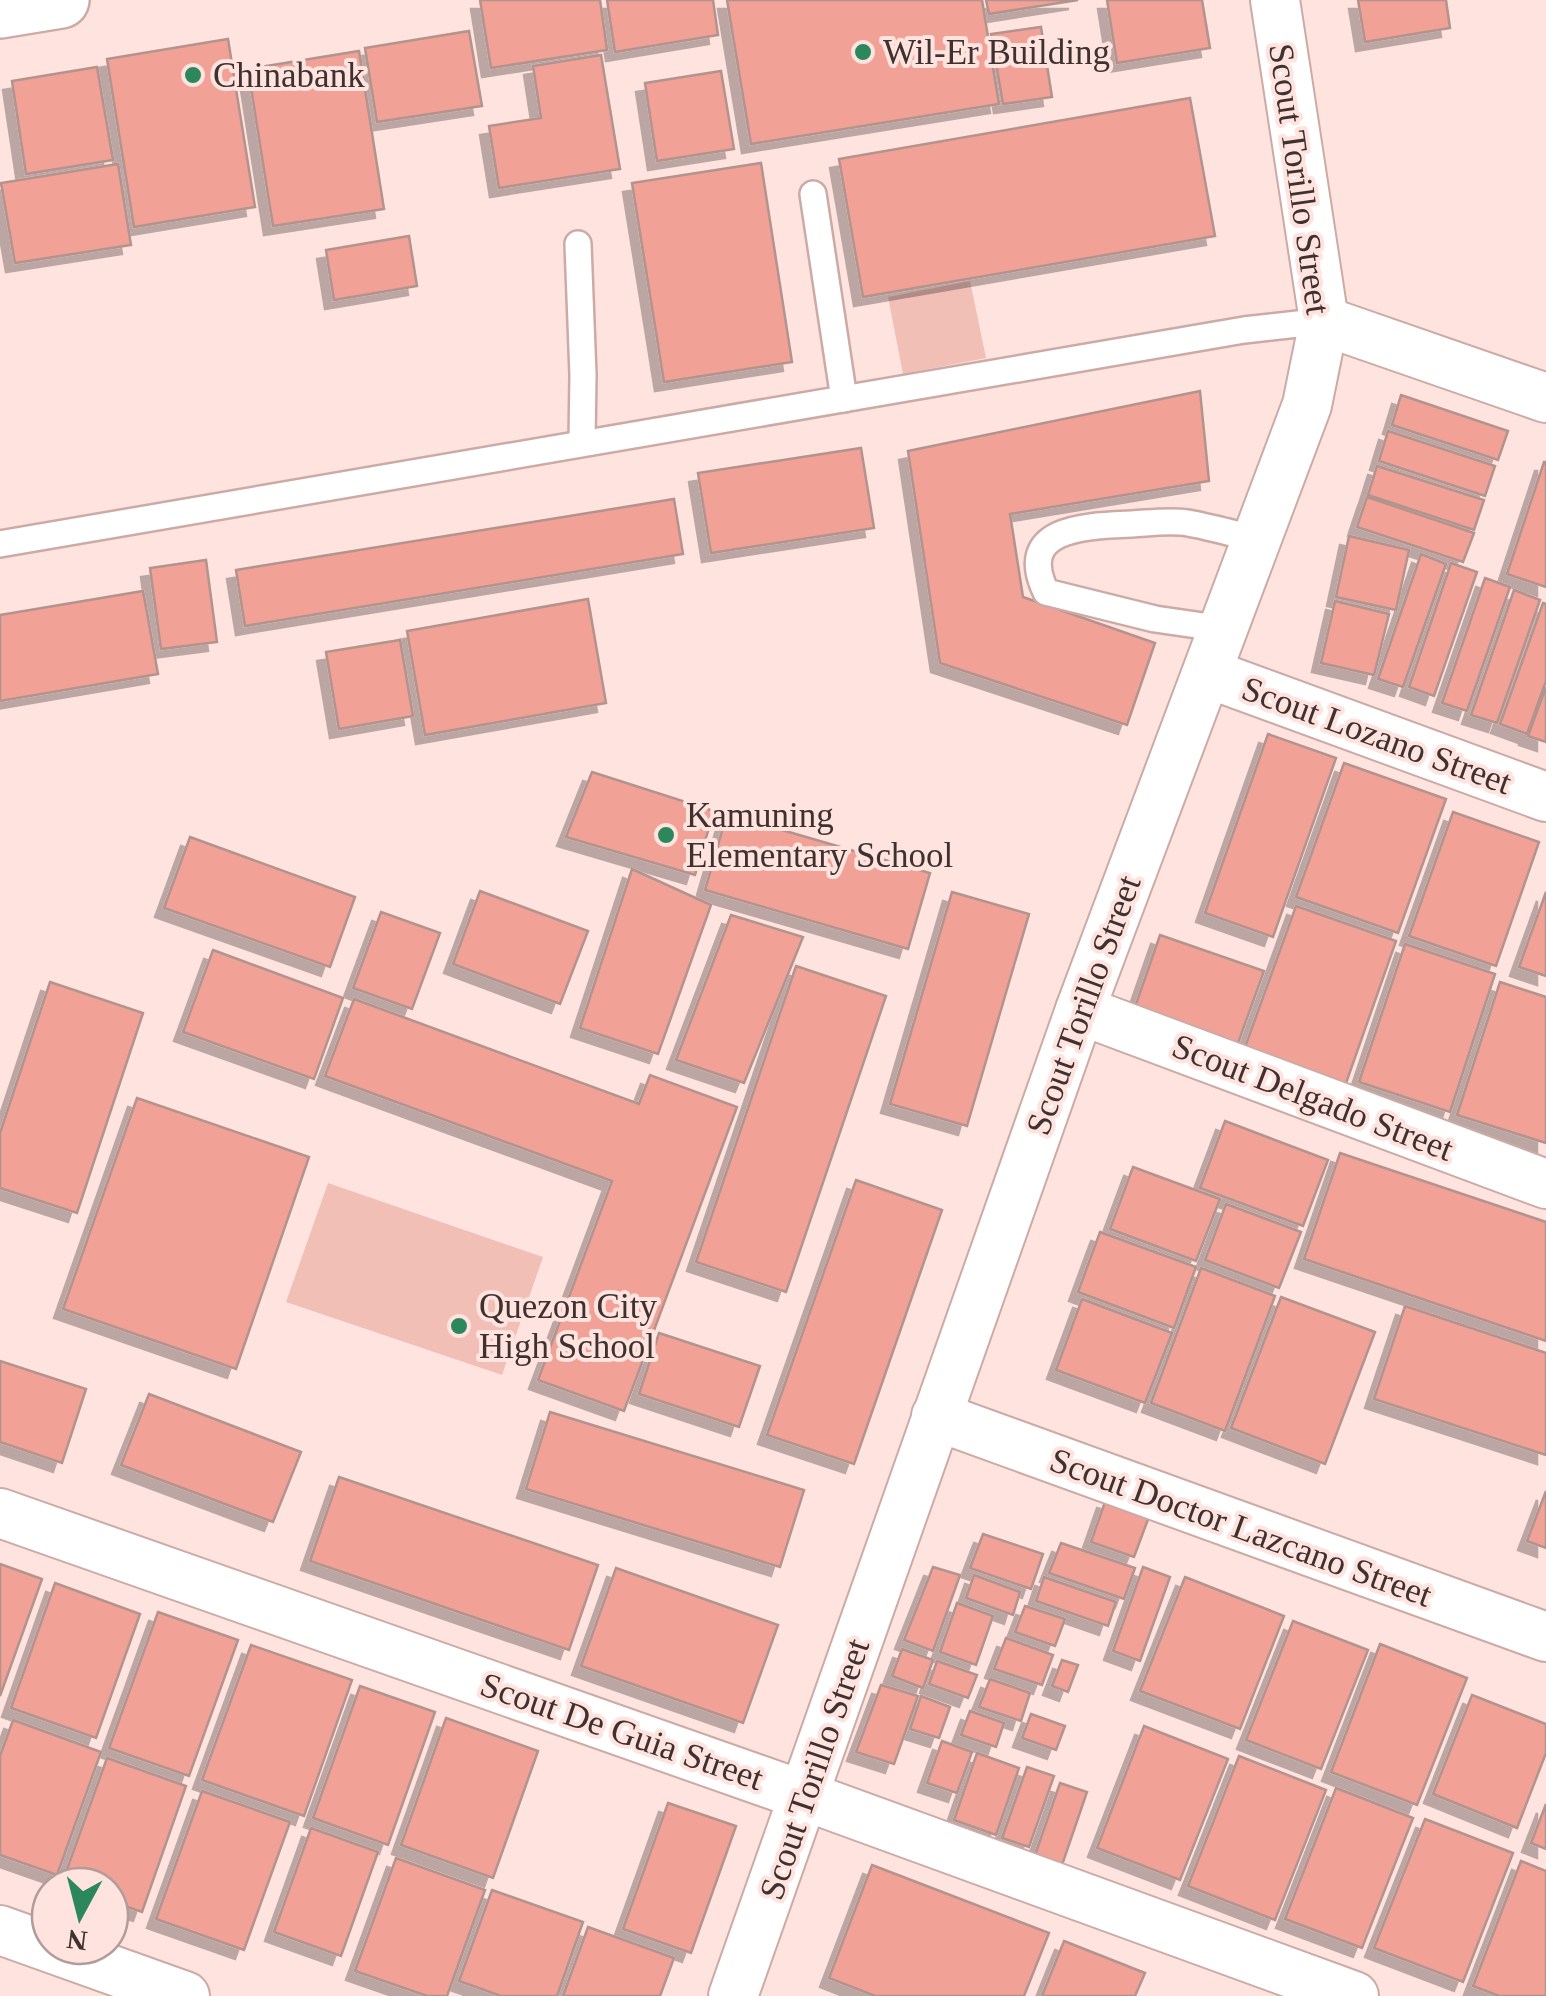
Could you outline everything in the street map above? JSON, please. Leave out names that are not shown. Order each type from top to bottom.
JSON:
[{"type":"main road","points":[[0,10],[61,0]]},
{"type":"street","name":"Scout Torillo Street","points":[[734,1996],[1080,1010],[1307,404],[1324,321],[1275,0]]},
{"type":"street","points":[[1324,321],[1546,398]]},
{"type":"street","name":"Scout Lozano Street","points":[[1208,673],[1546,797]]},
{"type":"street","name":"Scout Delgado Street","points":[[1080,1010],[1546,1184]]},
{"type":"street","name":"Scout Doctor Lazcano Street","points":[[936,1416],[1546,1638]]},
{"type":"street","name":"Scout De Guia Street","points":[[0,1513],[805,1796],[1354,1996]]},
{"type":"street","points":[[0,1930],[185,1996]]},
{"type":"lane","points":[[814,194],[844,399]]},
{"type":"lane","points":[[578,244],[582,442]]},
{"type":"lane","points":[[0,544],[1244,330],[1324,321]]},
{"type":"lane","points":[[1224,629],[1155,619],[1046,592],[1038,574],[1043,548],[1052,536],[1079,526],[1184,522],[1258,539]]},
{"type":"shaded area","points":[[970,281],[986,358],[903,374],[888,297]]},
{"type":"shaded area","points":[[328,1183],[543,1257],[502,1375],[286,1302]]},
{"type":"building","points":[[480,0],[600,0],[607,50],[491,68]]},
{"type":"building","points":[[607,0],[713,0],[718,35],[615,52]]},
{"type":"building","name":"Wil-Er Building","points":[[727,0],[982,0],[999,104],[751,144]]},
{"type":"building","points":[[986,0],[1078,0],[989,14]]},
{"type":"building","points":[[1107,0],[1202,0],[1210,48],[1117,63]]},
{"type":"building","points":[[1358,0],[1446,0],[1450,28],[1365,42]]},
{"type":"building","points":[[1041,27],[1052,97],[1003,104],[991,34]]},
{"type":"building","points":[[469,31],[482,106],[377,122],[365,48]]},
{"type":"building","points":[[228,39],[255,207],[134,227],[107,59]]},
{"type":"building","points":[[359,51],[384,209],[273,226],[248,69]]},
{"type":"building","points":[[601,55],[620,169],[499,188],[489,126],[541,118],[533,66]]},
{"type":"building","points":[[97,67],[113,160],[26,174],[12,81]]},
{"type":"building","points":[[721,71],[734,149],[657,161],[645,83]]},
{"type":"building","points":[[1190,98],[1215,236],[863,297],[839,159]]},
{"type":"building","points":[[761,163],[792,362],[664,382],[632,183]]},
{"type":"building","points":[[118,164],[131,245],[15,263],[1,183]]},
{"type":"building","points":[[409,236],[417,286],[334,300],[326,250]]},
{"type":"building","points":[[1200,391],[1209,481],[1010,514],[1023,597],[1155,643],[1127,725],[940,663],[908,451]]},
{"type":"building","points":[[1401,395],[1508,431],[1498,460],[1392,425]]},
{"type":"building","points":[[1388,431],[1495,466],[1485,496],[1379,461]]},
{"type":"building","points":[[861,448],[874,528],[711,553],[698,473]]},
{"type":"building","points":[[1546,462],[1546,587],[1507,574]]},
{"type":"building","points":[[1377,466],[1484,500],[1474,530],[1368,495]]},
{"type":"building","points":[[1367,497],[1474,533],[1463,562],[1357,527]]},
{"type":"building","points":[[674,499],[683,554],[245,626],[236,570]]},
{"type":"building","points":[[1349,536],[1409,550],[1396,610],[1336,597]]},
{"type":"building","points":[[1421,554],[1446,564],[1403,687],[1378,679]]},
{"type":"building","points":[[206,560],[217,642],[161,649],[150,568]]},
{"type":"building","points":[[1451,563],[1477,572],[1434,696],[1409,687]]},
{"type":"building","points":[[1485,578],[1510,587],[1467,711],[1442,703]]},
{"type":"building","points":[[1514,590],[1540,600],[1497,723],[1471,715]]},
{"type":"building","points":[[143,591],[158,674],[0,701],[0,615]]},
{"type":"building","points":[[588,599],[606,703],[425,735],[407,631]]},
{"type":"building","points":[[1335,601],[1389,614],[1374,675],[1321,663]]},
{"type":"building","points":[[1543,603],[1546,681],[1527,734],[1500,724]]},
{"type":"building","points":[[400,640],[413,716],[339,729],[326,652]]},
{"type":"building","points":[[1546,687],[1546,742],[1528,736]]},
{"type":"building","points":[[1268,734],[1336,758],[1273,937],[1205,913]]},
{"type":"building","points":[[1344,763],[1446,799],[1398,933],[1296,897]]},
{"type":"building","points":[[592,772],[714,811],[695,875],[566,837]]},
{"type":"building","points":[[1453,812],[1539,842],[1496,966],[1409,936]]},
{"type":"building","points":[[727,814],[930,873],[908,949],[705,890]]},
{"type":"building","points":[[190,837],[355,897],[330,967],[164,908]]},
{"type":"building","points":[[632,869],[711,905],[658,1054],[580,1028]]},
{"type":"building","points":[[480,891],[588,931],[560,1004],[453,964]]},
{"type":"building","points":[[952,892],[1029,914],[967,1126],[890,1104]]},
{"type":"building","points":[[1546,892],[1546,976],[1519,967]]},
{"type":"building","points":[[1296,906],[1396,941],[1345,1086],[1244,1050]]},
{"type":"building","points":[[381,912],[440,933],[412,1009],[353,988]]},
{"type":"building","points":[[731,915],[803,937],[744,1083],[676,1060]]},
{"type":"building","points":[[1160,935],[1264,971],[1237,1046],[1134,1010]]},
{"type":"building","points":[[1405,944],[1495,974],[1450,1112],[1359,1082]]},
{"type":"building","points":[[213,950],[343,998],[314,1079],[183,1032]]},
{"type":"building","points":[[796,966],[886,996],[786,1292],[696,1262]]},
{"type":"building","points":[[50,982],[143,1013],[77,1213],[0,1188],[0,1133]]},
{"type":"building","points":[[1500,982],[1546,997],[1546,1143],[1457,1115]]},
{"type":"building","points":[[354,999],[639,1104],[650,1075],[737,1107],[624,1411],[538,1380],[612,1181],[325,1076]]},
{"type":"building","points":[[137,1098],[309,1157],[236,1369],[63,1309]]},
{"type":"building","points":[[1225,1121],[1328,1160],[1303,1226],[1200,1188]]},
{"type":"building","points":[[1340,1153],[1546,1222],[1546,1341],[1304,1259]]},
{"type":"building","points":[[1133,1167],[1220,1199],[1196,1261],[1110,1229]]},
{"type":"building","points":[[856,1180],[942,1210],[854,1464],[767,1435]]},
{"type":"building","points":[[1226,1204],[1301,1232],[1279,1288],[1205,1260]]},
{"type":"building","points":[[1100,1232],[1196,1267],[1174,1328],[1078,1292]]},
{"type":"building","points":[[1201,1268],[1275,1296],[1225,1431],[1151,1403]]},
{"type":"building","points":[[1281,1297],[1375,1332],[1325,1464],[1231,1428]]},
{"type":"building","points":[[1082,1299],[1172,1333],[1145,1403],[1056,1370]]},
{"type":"building","points":[[1405,1306],[1546,1353],[1546,1455],[1374,1399]]},
{"type":"building","points":[[659,1333],[760,1366],[739,1427],[639,1394]]},
{"type":"building","points":[[0,1361],[86,1389],[62,1463],[0,1442]]},
{"type":"building","points":[[149,1394],[301,1452],[273,1522],[121,1465]]},
{"type":"building","points":[[550,1412],[804,1490],[780,1567],[526,1489]]},
{"type":"building","points":[[339,1477],[598,1565],[569,1650],[310,1561]]},
{"type":"building","points":[[1546,1491],[1546,1548],[1527,1541]]},
{"type":"building","points":[[1106,1499],[1150,1514],[1134,1557],[1091,1542]]},
{"type":"building","points":[[983,1534],[1043,1554],[1031,1589],[970,1568]]},
{"type":"building","points":[[1061,1543],[1135,1568],[1124,1599],[1049,1573]]},
{"type":"building","points":[[0,1564],[42,1579],[0,1696]]},
{"type":"building","points":[[933,1567],[960,1575],[933,1651],[904,1640]]},
{"type":"building","points":[[1143,1567],[1170,1577],[1140,1661],[1113,1651]]},
{"type":"building","points":[[616,1568],[778,1625],[743,1723],[581,1666]]},
{"type":"building","points":[[974,1575],[1020,1592],[1013,1615],[966,1598]]},
{"type":"building","points":[[1044,1577],[1116,1602],[1108,1626],[1036,1601]]},
{"type":"building","points":[[1185,1577],[1284,1616],[1240,1729],[1140,1691]]},
{"type":"building","points":[[55,1583],[140,1614],[96,1738],[11,1708]]},
{"type":"building","points":[[957,1603],[993,1616],[976,1665],[940,1652]]},
{"type":"building","points":[[1025,1606],[1065,1619],[1055,1646],[1015,1632]]},
{"type":"building","points":[[158,1612],[238,1640],[189,1776],[109,1748]]},
{"type":"building","points":[[1293,1621],[1368,1650],[1321,1769],[1246,1740]]},
{"type":"building","points":[[1006,1638],[1053,1655],[1042,1685],[994,1669]]},
{"type":"building","points":[[1380,1644],[1467,1678],[1417,1805],[1331,1772]]},
{"type":"building","points":[[251,1645],[352,1680],[304,1816],[202,1780]]},
{"type":"building","points":[[902,1649],[933,1660],[923,1688],[892,1676]]},
{"type":"building","points":[[1062,1660],[1078,1665],[1068,1692],[1052,1686]]},
{"type":"building","points":[[937,1661],[977,1675],[968,1698],[929,1684]]},
{"type":"building","points":[[990,1679],[1030,1693],[1021,1721],[979,1707]]},
{"type":"building","points":[[881,1685],[918,1696],[894,1764],[856,1752]]},
{"type":"building","points":[[360,1686],[435,1712],[388,1845],[313,1818]]},
{"type":"building","points":[[1472,1695],[1546,1724],[1546,1753],[1517,1828],[1433,1794]]},
{"type":"building","points":[[921,1696],[950,1707],[939,1738],[910,1729]]},
{"type":"building","points":[[970,1711],[1004,1723],[996,1747],[961,1735]]},
{"type":"building","points":[[1031,1714],[1065,1726],[1056,1750],[1022,1738]]},
{"type":"building","points":[[446,1718],[538,1751],[493,1878],[401,1845]]},
{"type":"building","points":[[13,1720],[101,1752],[60,1866],[31,1866],[0,1855],[0,1756]]},
{"type":"building","points":[[1144,1726],[1228,1759],[1180,1880],[1097,1848]]},
{"type":"building","points":[[942,1741],[972,1752],[957,1793],[927,1783]]},
{"type":"building","points":[[977,1753],[1019,1768],[996,1835],[954,1820]]},
{"type":"building","points":[[1239,1756],[1326,1790],[1275,1920],[1188,1886]]},
{"type":"building","points":[[107,1758],[186,1786],[142,1912],[130,1908],[130,1866],[68,1866]]},
{"type":"building","points":[[1027,1767],[1054,1776],[1029,1847],[1002,1838]]},
{"type":"building","points":[[1060,1783],[1087,1792],[1061,1868],[1034,1858]]},
{"type":"building","points":[[1336,1788],[1413,1818],[1362,1948],[1285,1919]]},
{"type":"building","points":[[202,1791],[290,1822],[244,1950],[156,1919]]},
{"type":"building","points":[[668,1803],[736,1826],[691,1953],[623,1929]]},
{"type":"building","points":[[1546,1804],[1546,1849],[1531,1843]]},
{"type":"building","points":[[1425,1819],[1513,1853],[1463,1982],[1374,1948]]},
{"type":"building","points":[[311,1828],[378,1852],[341,1956],[274,1932]]},
{"type":"building","points":[[396,1858],[485,1890],[447,1996],[427,1996],[355,1971]]},
{"type":"building","points":[[1521,1861],[1546,1871],[1546,1996],[1499,1996],[1473,1986]]},
{"type":"building","points":[[872,1865],[1049,1933],[1024,1996],[875,1996],[829,1978]]},
{"type":"building","points":[[492,1890],[583,1922],[557,1996],[501,1996],[459,1981]]},
{"type":"building","points":[[588,1927],[674,1958],[660,1996],[563,1996]]},
{"type":"building","points":[[1064,1941],[1145,1973],[1135,1996],[1042,1996]]},
{"type":"place","name":"Wil-Er Building","points":[[863,52]]},
{"type":"place","name":"Chinabank","points":[[193,75]]},
{"type":"place","name":"Kamuning Elementary School","points":[[666,835]]},
{"type":"place","name":"Quezon City High School","points":[[459,1326]]}]
